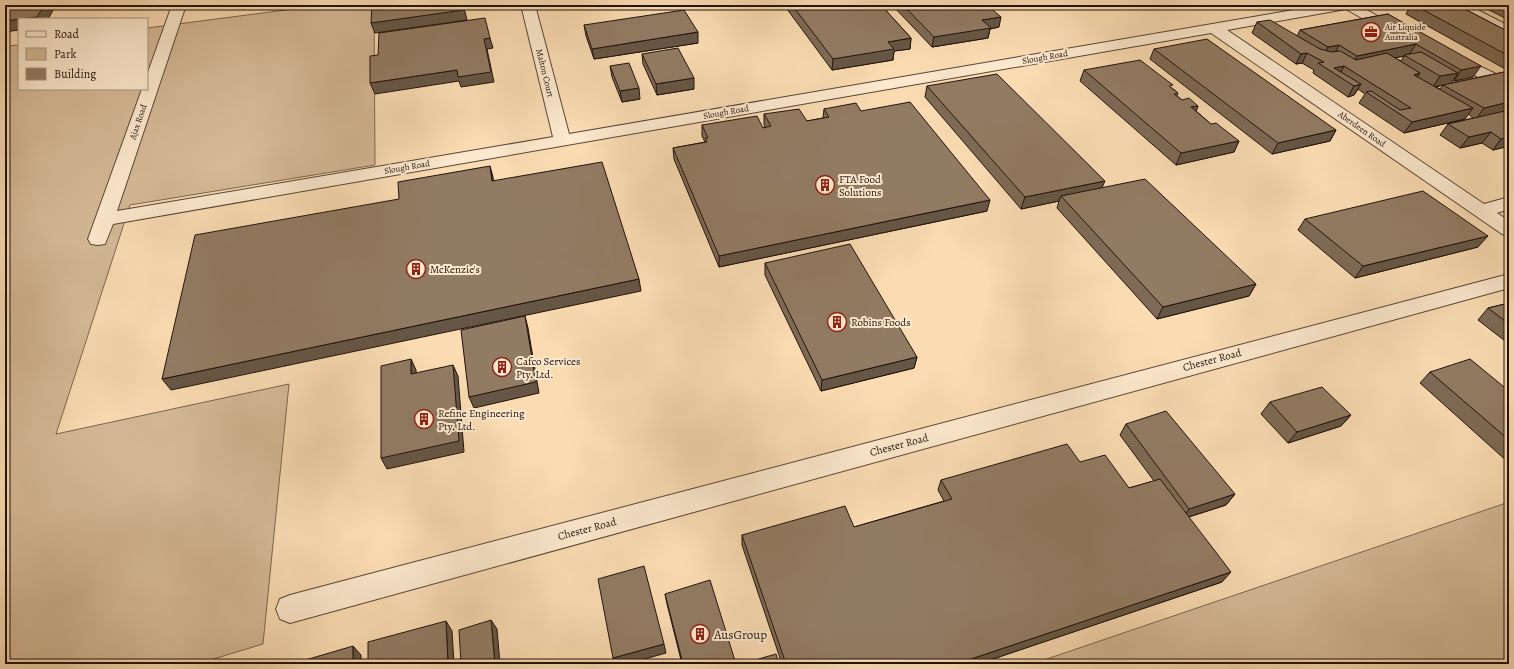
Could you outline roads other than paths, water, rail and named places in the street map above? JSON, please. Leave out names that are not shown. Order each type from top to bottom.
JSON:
[{"type":"street","name":"Ajax Road","points":[[98,239],[179,5]]},
{"type":"street","name":"Malton Court","points":[[528,5],[562,140]]},
{"type":"street","name":"Slough Road","points":[[105,219],[1347,5]]},
{"type":"street","points":[[1347,5],[1378,22]]},
{"type":"street","points":[[1457,5],[1509,32]]},
{"type":"street","points":[[1260,20],[1277,31]]},
{"type":"street","points":[[1348,28],[1378,22],[1387,23],[1393,26]]},
{"type":"street","name":"Aberdeen Road","points":[[1214,28],[1509,230]]},
{"type":"street","points":[[1440,51],[1494,79],[1461,86]]},
{"type":"street","points":[[1480,211],[1509,203]]},
{"type":"street","name":"Chester Road","points":[[290,608],[1509,281]]},
{"type":"place","name":"Air Liquide Australia","points":[[1371,32]]},
{"type":"place","name":"FTA Food Solutions","points":[[825,185]]},
{"type":"place","name":"McKenzie's","points":[[416,269]]},
{"type":"place","name":"Robins Foods","points":[[837,322]]},
{"type":"place","name":"Cafco Services Pty. Ltd.","points":[[502,367]]},
{"type":"place","name":"Refine Engineering Pty. Ltd.","points":[[424,419]]},
{"type":"place","name":"AusGroup","points":[[700,634]]}]
